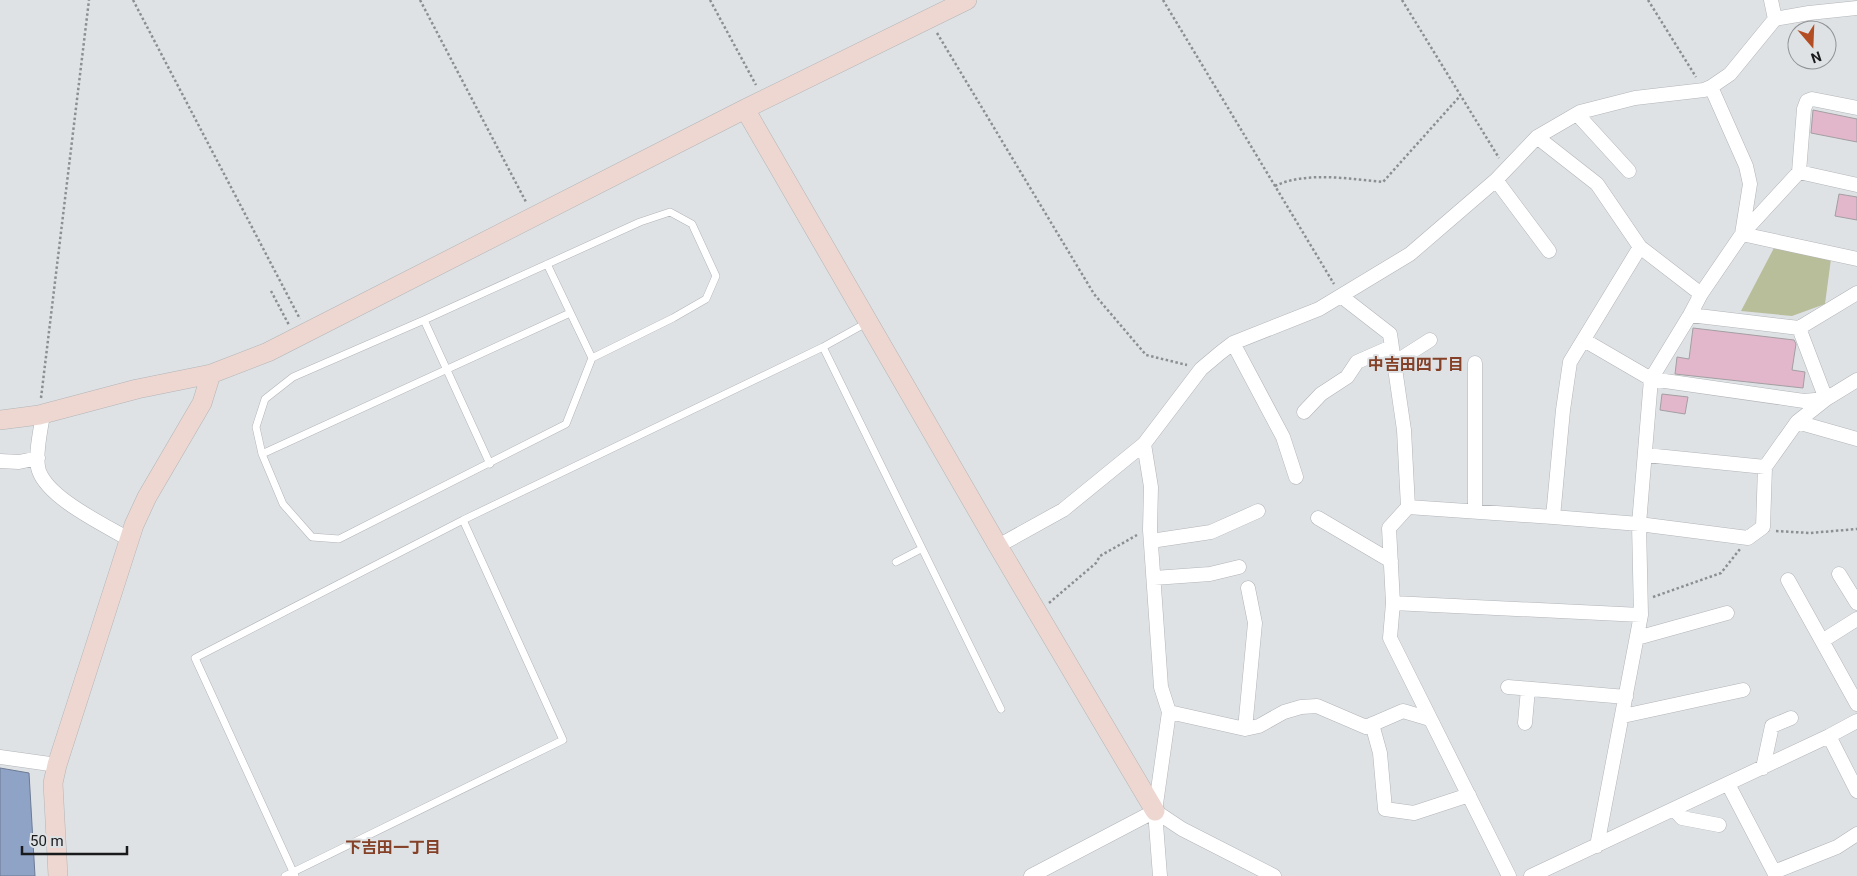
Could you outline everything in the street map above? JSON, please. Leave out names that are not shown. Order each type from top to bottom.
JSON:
[{"type":"street","points":[[0,420],[41,414],[137,389],[211,374],[268,352],[745,109],[967,0]]},
{"type":"street","points":[[1771,0],[1775,19]]},
{"type":"street","points":[[998,546],[1063,510],[1144,444],[1201,369],[1234,343],[1319,309],[1410,254],[1496,180],[1537,137],[1577,114],[1635,98],[1707,88],[1730,74],[1775,19],[1857,8]]},
{"type":"street","points":[[1707,88],[1746,166],[1750,184],[1742,234]]},
{"type":"street","points":[[1597,846],[1623,716],[1641,608],[1639,524],[1652,379],[1701,294],[1742,234],[1799,172],[1804,109],[1807,100],[1812,99],[1857,108]]},
{"type":"street","points":[[745,109],[998,546],[1155,811],[1182,829],[1274,876]]},
{"type":"street","points":[[1577,114],[1629,171]]},
{"type":"street","points":[[1537,137],[1597,184],[1640,247],[1701,294]]},
{"type":"street","points":[[1799,172],[1857,185]]},
{"type":"street","points":[[1496,180],[1549,251]]},
{"type":"street","points":[[1742,234],[1857,259]]},
{"type":"street","points":[[1553,517],[1563,410],[1570,362],[1640,247]]},
{"type":"street","points":[[1690,315],[1799,328],[1857,292]]},
{"type":"street","points":[[1341,296],[1390,334],[1404,430],[1408,507],[1389,528],[1394,603],[1390,638],[1510,876]]},
{"type":"street","points":[[1799,328],[1826,399]]},
{"type":"street","points":[[1394,363],[1430,340]]},
{"type":"street","points":[[1584,340],[1652,379],[1804,400],[1826,399]]},
{"type":"street","points":[[1234,343],[1283,437],[1296,477]]},
{"type":"street","points":[[1304,412],[1321,394],[1347,378],[1357,362],[1391,347]]},
{"type":"street","points":[[1475,363],[1475,512]]},
{"type":"street","points":[[58,876],[54,783],[57,765],[130,540],[147,497],[202,403],[211,374]]},
{"type":"street","points":[[1408,507],[1753,534],[1763,527],[1765,467],[1797,422],[1826,399],[1857,380]]},
{"type":"street","points":[[41,414],[38,458],[39,471],[46,483],[57,496],[130,540]]},
{"type":"street","points":[[1797,422],[1857,439]]},
{"type":"street","points":[[1144,444],[1151,487],[1151,537],[1161,687],[1169,712],[1155,811],[1160,876]]},
{"type":"street","points":[[1646,455],[1765,467]]},
{"type":"street","points":[[0,461],[19,462],[38,458]]},
{"type":"street","points":[[1151,537],[1211,532],[1258,511]]},
{"type":"street","points":[[1318,518],[1391,561]]},
{"type":"street","points":[[1154,578],[1210,574],[1239,567]]},
{"type":"street","points":[[1839,574],[1857,603]]},
{"type":"street","points":[[1788,580],[1857,704]]},
{"type":"street","points":[[1245,729],[1255,623],[1248,588]]},
{"type":"street","points":[[1394,603],[1641,608]]},
{"type":"street","points":[[1637,638],[1727,613]]},
{"type":"street","points":[[1822,640],[1857,619]]},
{"type":"street","points":[[1508,687],[1626,697]]},
{"type":"street","points":[[1525,724],[1528,689]]},
{"type":"street","points":[[1623,716],[1743,690]]},
{"type":"street","points":[[1169,712],[1245,729],[1259,726],[1284,712],[1301,707],[1317,706],[1366,727],[1403,711],[1430,719]]},
{"type":"street","points":[[1763,768],[1772,726],[1791,718]]},
{"type":"street","points":[[1531,876],[1763,768],[1857,721]]},
{"type":"street","points":[[1372,724],[1380,754],[1383,813],[1414,813],[1469,795]]},
{"type":"street","points":[[1829,736],[1857,791]]},
{"type":"street","points":[[0,757],[57,765]]},
{"type":"street","points":[[1728,784],[1774,872],[1837,846],[1857,834]]},
{"type":"street","points":[[1674,809],[1682,818],[1719,825]]},
{"type":"street","points":[[1030,876],[1155,811]]},
{"type":"lane","points":[[670,212],[692,224],[716,276],[706,299],[673,318],[592,358],[566,424],[339,539],[312,537],[283,504],[262,454],[256,427],[265,399],[292,377],[424,320],[640,222],[670,212]]},
{"type":"lane","points":[[548,264],[592,358]]},
{"type":"lane","points":[[262,454],[570,313]]},
{"type":"lane","points":[[424,320],[490,464]]},
{"type":"lane","points":[[294,874],[195,658],[463,520],[823,347],[868,322]]},
{"type":"lane","points":[[823,347],[1001,709]]},
{"type":"lane","points":[[284,876],[294,874],[563,740],[463,520]]},
{"type":"lane","points":[[896,562],[921,549]]},
{"type":"path","points":[[41,414],[89,0]]},
{"type":"path","points":[[133,0],[301,334]]},
{"type":"path","points":[[420,0],[533,217]]},
{"type":"path","points":[[710,0],[764,100]]},
{"type":"path","points":[[1164,0],[1341,296]]},
{"type":"path","points":[[1402,0],[1506,170]]},
{"type":"path","points":[[1648,0],[1707,88]]},
{"type":"path","points":[[928,19],[1094,294],[1146,354],[1201,369]]},
{"type":"path","points":[[1275,186],[1284,182],[1326,177],[1383,182],[1460,96]]},
{"type":"path","points":[[271,291],[301,334]]},
{"type":"path","points":[[1641,608],[1721,574],[1753,534],[1810,533],[1857,529]]},
{"type":"path","points":[[1038,613],[1096,563],[1100,556],[1137,535],[1151,537]]},
{"type":"green space","points":[[1775,246],[1831,259],[1825,304],[1792,316],[1741,311]]},
{"type":"water","points":[[0,768],[29,773],[35,876],[0,876]]},
{"type":"building","points":[[1813,110],[1857,119],[1857,142],[1811,133]]},
{"type":"building","points":[[1839,194],[1857,197],[1857,220],[1835,216]]},
{"type":"building","points":[[1693,328],[1794,340],[1796,344],[1792,370],[1805,372],[1803,388],[1675,374],[1677,357],[1689,359]]},
{"type":"building","points":[[1662,394],[1688,397],[1685,414],[1660,410]]},
{"type":"district","name":"中吉田四丁目","points":[[1416,364]]},
{"type":"district","name":"下吉田一丁目","points":[[393,847]]}]
